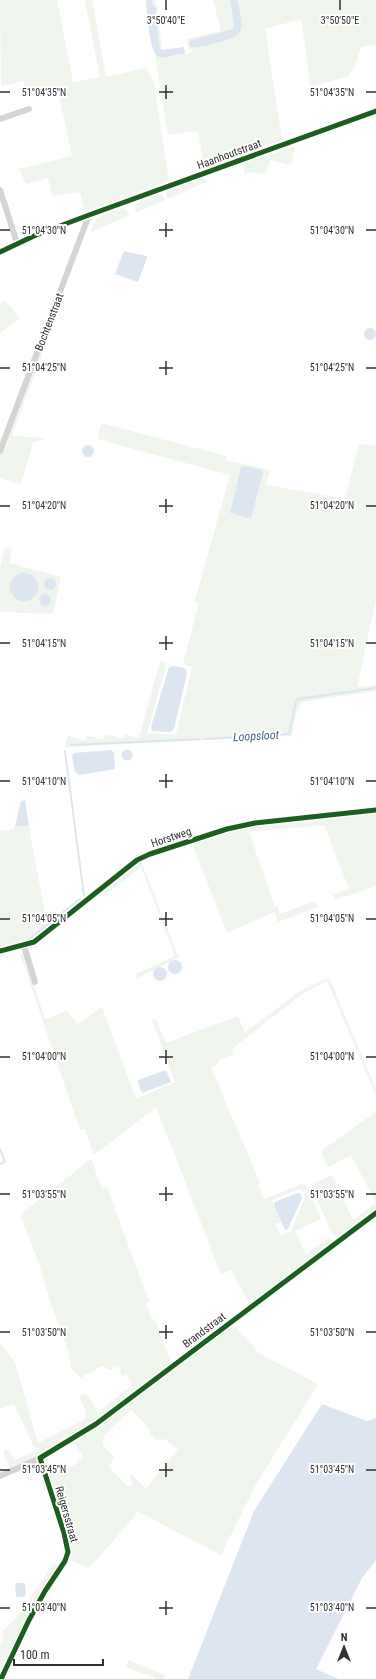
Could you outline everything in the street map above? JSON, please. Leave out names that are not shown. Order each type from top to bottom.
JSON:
[{"type":"street","points":[[0,119],[29,109]]},
{"type":"street","name":"Haanhoutstraat","points":[[0,252],[17,243],[89,215],[376,111]]},
{"type":"street","points":[[0,190],[17,243]]},
{"type":"street","name":"Bochtenstraat","points":[[0,451],[89,215]]},
{"type":"street","name":"Horstweg","points":[[0,952],[34,942],[137,860],[150,854],[226,829],[255,823],[376,810]]},
{"type":"street","points":[[24,946],[35,982]]},
{"type":"street","name":"Brandstraat","points":[[0,1476],[40,1458],[102,1420],[376,1212]]},
{"type":"street","name":"Reigersstraat","points":[[1,1679],[32,1614],[65,1561],[68,1552],[64,1533],[40,1458]]},
{"type":"shaded area","points":[[0,0],[57,0],[73,82],[100,77],[85,0],[92,0],[106,77],[146,68],[154,83],[169,181],[85,212],[80,192],[52,196],[48,178],[26,184],[19,169],[72,156],[57,85],[26,92],[24,81],[1,86]]},
{"type":"shaded area","points":[[146,0],[155,0],[163,52],[183,48],[184,55],[192,52],[192,50],[189,50],[187,39],[221,31],[213,0],[376,0],[376,44],[361,47],[355,66],[348,76],[310,87],[301,19],[265,29],[282,140],[204,168],[198,131],[168,135]]},
{"type":"shaded area","points":[[146,0],[152,0],[153,5],[157,8],[155,15],[160,49],[184,47],[185,54],[159,57],[156,54],[149,32]]},
{"type":"shaded area","points":[[230,0],[237,0],[241,18],[240,30],[236,36],[200,47],[190,47],[189,42],[192,40],[233,29],[234,24]]},
{"type":"shaded area","points":[[295,147],[291,165],[270,160],[265,174],[252,172],[245,175],[242,163]]},
{"type":"shaded area","points":[[202,178],[208,181],[167,199],[166,191]]},
{"type":"shaded area","points":[[161,194],[165,200],[135,213],[135,205],[139,202]]},
{"type":"shaded area","points":[[121,208],[125,209],[130,215],[90,232],[97,218]]},
{"type":"shaded area","points":[[124,251],[147,256],[138,282],[115,274]]},
{"type":"shaded area","points":[[5,300],[20,319],[0,333],[0,304]]},
{"type":"shaded area","points":[[368,328],[372,328],[376,334],[372,340],[368,340],[364,336],[364,332]]},
{"type":"shaded area","points":[[42,347],[45,347],[12,436],[46,438],[33,442],[21,485],[0,478],[0,457]]},
{"type":"shaded area","points":[[101,423],[226,456],[226,460],[270,470],[266,485],[340,498],[338,510],[342,511],[359,444],[376,446],[376,600],[357,687],[376,685],[376,691],[302,702],[296,713],[292,736],[64,747],[68,736],[85,741],[87,735],[103,740],[105,734],[123,739],[124,734],[139,738],[160,661],[167,663],[147,733],[176,735],[192,667],[183,664],[199,603],[195,601],[230,475],[97,439]],"holes":[[[241,467],[263,473],[250,519],[230,513]]]},
{"type":"shaded area","points":[[86,445],[90,445],[94,451],[90,457],[86,457],[82,453],[82,449]]},
{"type":"shaded area","points":[[244,466],[261,470],[263,473],[250,519],[230,513],[241,467]]},
{"type":"shaded area","points":[[5,547],[12,549],[9,563],[61,577],[52,614],[0,612],[0,568]]},
{"type":"shaded area","points":[[24,573],[30,574],[34,577],[37,581],[37,593],[34,597],[30,600],[24,601],[18,600],[14,597],[11,593],[10,587],[11,581],[14,577],[18,574]]},
{"type":"shaded area","points":[[48,578],[52,578],[56,584],[52,590],[48,590],[44,586],[44,582]]},
{"type":"shaded area","points":[[43,594],[47,594],[51,600],[47,606],[43,606],[39,602],[39,598]]},
{"type":"shaded area","points":[[173,666],[185,668],[187,673],[174,729],[170,732],[152,731],[151,727],[169,667]]},
{"type":"shaded area","points":[[127,749],[131,751],[133,755],[131,759],[127,761],[123,759],[121,755],[123,751]]},
{"type":"shaded area","points":[[111,750],[114,753],[115,769],[79,775],[75,772],[72,756],[74,753]]},
{"type":"shaded area","points":[[25,800],[29,826],[15,826],[21,801]]},
{"type":"shaded area","points":[[376,812],[376,886],[335,900],[333,895],[349,889],[324,825],[249,832],[275,907],[277,906],[280,914],[315,901],[318,907],[278,922],[274,912],[227,933],[192,843],[234,829]]},
{"type":"shaded area","points":[[15,826],[29,826],[47,926],[28,941],[0,947],[0,831],[13,830]]},
{"type":"shaded area","points":[[141,861],[179,957],[137,978],[136,974],[175,956],[141,867],[106,895],[104,891]]},
{"type":"shaded area","points":[[24,953],[45,1019],[67,1011],[78,1024],[102,1007],[136,1099],[175,1082],[152,1020],[156,1019],[166,1043],[238,1016],[245,1032],[300,991],[329,977],[376,1089],[376,1095],[327,981],[302,994],[232,1049],[234,1054],[217,1061],[218,1064],[211,1067],[260,1183],[258,1184],[264,1199],[303,1184],[307,1187],[321,1219],[295,1231],[306,1255],[329,1237],[332,1241],[250,1304],[231,1270],[221,1274],[156,1107],[94,1155],[85,1129],[80,1130],[20,954]],"holes":[[[299,1189],[303,1191],[305,1197],[291,1231],[281,1236],[275,1224],[281,1222],[272,1200]]]},
{"type":"shaded area","points":[[175,960],[180,962],[182,967],[180,972],[175,974],[170,972],[168,967],[170,962]]},
{"type":"shaded area","points":[[160,967],[165,969],[167,974],[165,979],[160,981],[155,979],[153,974],[155,969]]},
{"type":"shaded area","points":[[166,1070],[171,1082],[142,1093],[138,1080]]},
{"type":"shaded area","points":[[376,1112],[376,1203],[351,1155],[328,1167],[321,1151]]},
{"type":"shaded area","points":[[91,1159],[102,1189],[107,1187],[149,1302],[146,1303],[152,1321],[155,1320],[171,1363],[100,1418],[103,1423],[232,1323],[260,1354],[318,1384],[255,1486],[221,1555],[137,1511],[134,1517],[89,1568],[70,1560],[70,1544],[45,1466],[50,1465],[54,1474],[73,1466],[83,1456],[74,1442],[48,1458],[14,1474],[4,1457],[4,1451],[9,1450],[14,1460],[36,1451],[14,1404],[0,1409],[0,1342],[15,1362],[38,1443],[84,1420],[86,1414],[80,1397],[83,1394],[89,1396],[97,1412],[132,1386],[127,1374],[122,1376],[118,1366],[110,1370],[102,1366],[80,1378],[71,1368],[68,1350],[49,1298],[39,1263],[20,1215]],"holes":[[[131,1410],[151,1430],[150,1433],[157,1440],[164,1439],[178,1449],[146,1489],[131,1474],[130,1476],[133,1483],[130,1487],[127,1486],[109,1467],[114,1457],[102,1444],[104,1435]]]},
{"type":"shaded area","points":[[332,1175],[353,1220],[376,1203],[376,1209],[336,1237],[332,1233],[312,1189],[315,1183]]},
{"type":"shaded area","points":[[300,1193],[302,1198],[288,1229],[285,1230],[274,1205],[275,1202]]},
{"type":"shaded area","points":[[322,1404],[367,1421],[376,1418],[376,1560],[362,1578],[316,1669],[338,1679],[188,1679],[254,1511]]},
{"type":"shaded area","points":[[54,1563],[59,1567],[24,1621],[0,1676],[0,1643],[3,1640],[3,1631],[17,1617]]},
{"type":"shaded area","points":[[17,1583],[25,1583],[26,1594],[24,1597],[16,1597],[15,1585]]},
{"type":"shaded area","points":[[128,1660],[165,1675],[164,1679],[155,1679],[126,1667]]},
{"type":"waterway","name":"Loopsloot","points":[[204,739],[289,734],[298,699],[376,688]]},
{"type":"waterway","name":"Loopsloot","points":[[71,745],[200,739]]},
{"type":"waterway","name":"Loopsloot","points":[[65,751],[84,896]]},
{"type":"waterway","name":"Loopsloot","points":[[28,940],[80,899]]},
{"type":"waterway","name":"Loopsloot","points":[[0,955],[11,951]]},
{"type":"waterway","points":[[0,1149],[5,1162],[0,1164]]},
{"type":"cycle path","points":[[0,252],[36,235],[89,215],[376,111]]},
{"type":"cycle path","points":[[0,951],[34,942],[137,860],[150,854],[227,829],[255,823],[376,810]]},
{"type":"cycle path","points":[[1,1679],[29,1620],[45,1591],[65,1561],[68,1552],[64,1533],[40,1458],[96,1424],[376,1213]]}]
